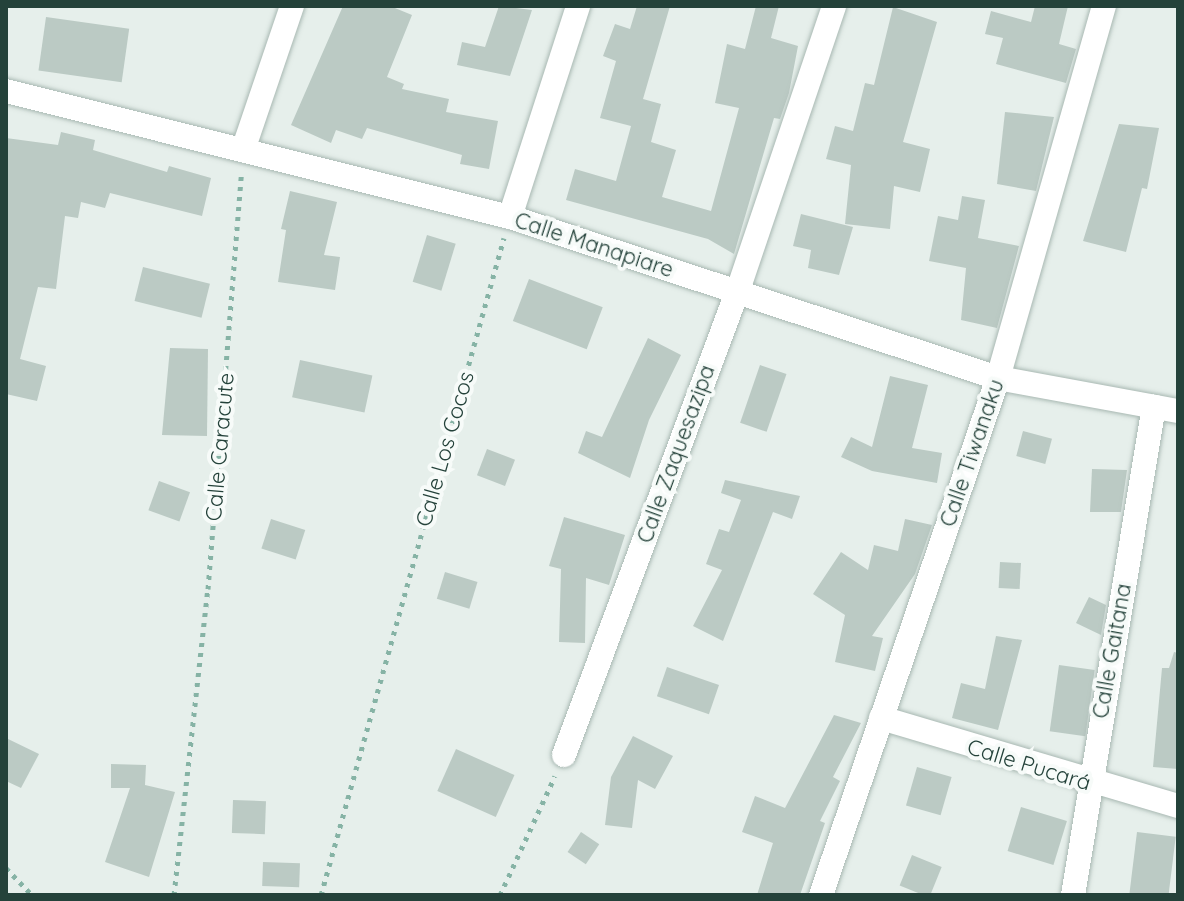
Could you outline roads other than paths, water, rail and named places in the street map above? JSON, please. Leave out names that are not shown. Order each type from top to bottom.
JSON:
[{"type":"street","points":[[243,150],[292,6]]},
{"type":"street","points":[[510,217],[578,6]]},
{"type":"street","name":"Calle Zaquesazipa","points":[[564,755],[737,293],[834,6]]},
{"type":"street","name":"Calle Tiwanaku","points":[[821,895],[998,378],[1104,6]]},
{"type":"street","name":"Calle Manapiare","points":[[6,91],[510,217],[998,378],[1166,409]]},
{"type":"street","name":"Calle Gaitana","points":[[1073,895],[1089,784],[1166,409]]},
{"type":"street","name":"Calle Pucará","points":[[881,718],[1089,784],[1178,806]]}]
